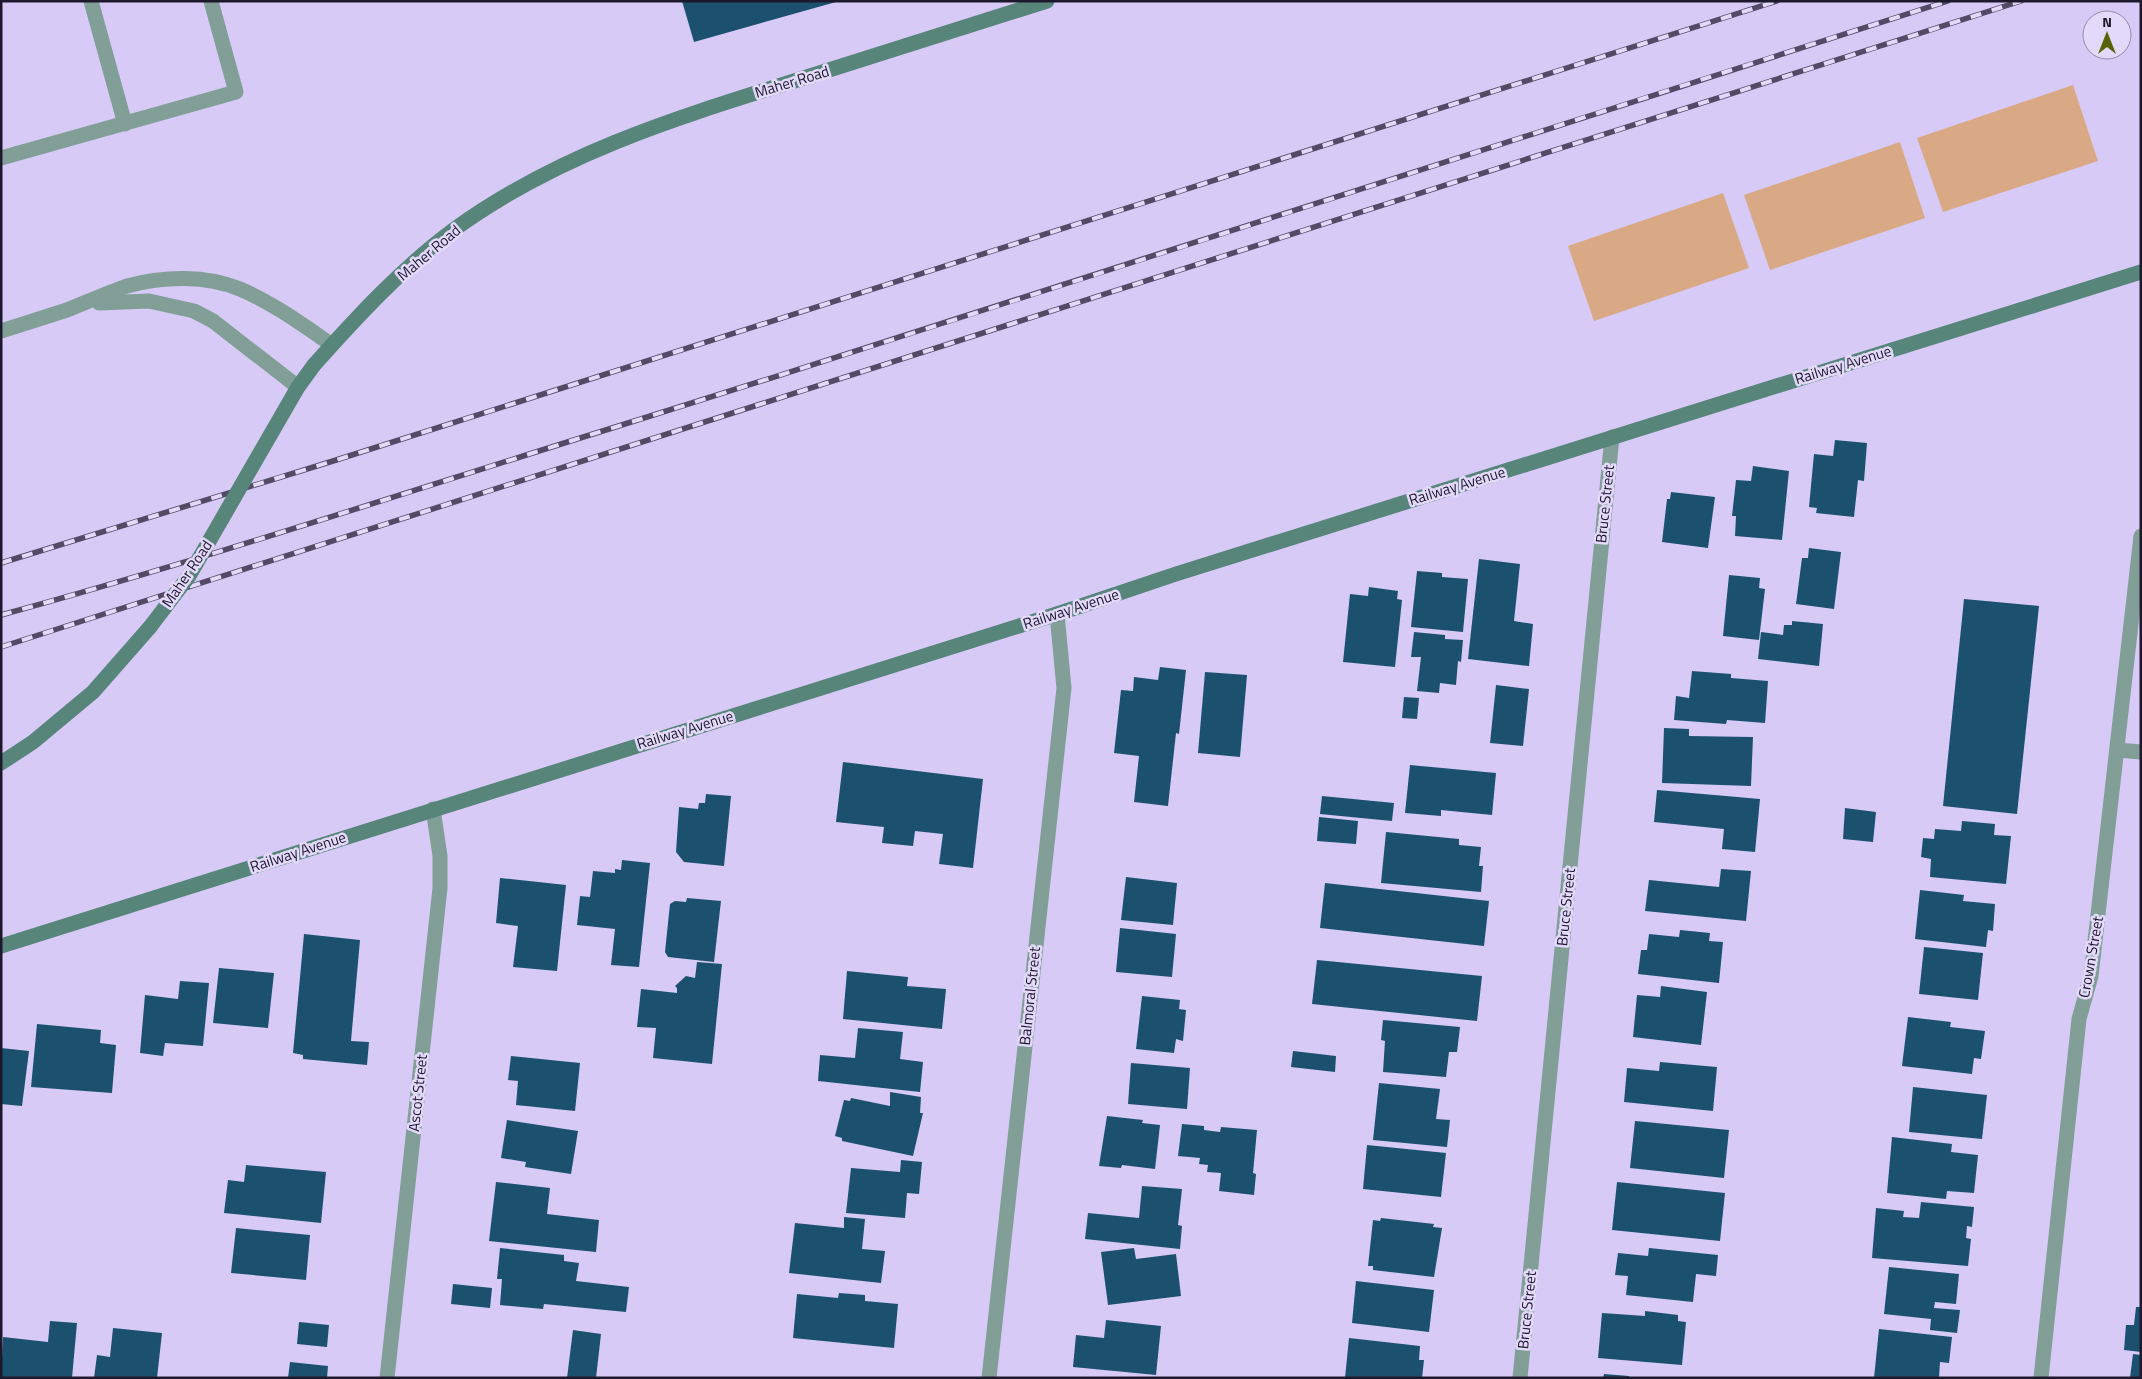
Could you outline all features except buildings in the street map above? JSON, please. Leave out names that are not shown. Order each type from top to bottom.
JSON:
[{"type":"street","points":[[91,1],[125,124]]},
{"type":"street","points":[[1,158],[236,92],[211,1]]},
{"type":"street","name":"Maher Road","points":[[1,763],[33,742],[93,692],[150,626],[189,576],[298,387],[314,365],[366,308],[414,263],[452,232],[500,199],[572,160],[662,124],[1047,1]]},
{"type":"street","name":"Railway Avenue","points":[[1,946],[1057,614],[1612,437],[2141,272]]},
{"type":"street","points":[[1,331],[140,283],[173,279],[206,281],[239,289],[290,316],[332,345]]},
{"type":"street","points":[[68,309],[94,303],[141,300],[194,311],[213,322],[298,387]]},
{"type":"street","name":"Bruce Street","points":[[1520,1378],[1612,437]]},
{"type":"street","name":"Crown Street","points":[[2041,1378],[2080,1019],[2092,976],[2141,536]]},
{"type":"street","name":"Balmoral Street","points":[[989,1378],[1064,688],[1057,614]]},
{"type":"street","points":[[2118,750],[2141,752]]},
{"type":"street","name":"Ascot Street","points":[[386,1378],[440,888],[440,856],[432,809]]},
{"type":"shaded area","points":[[2073,85],[2098,161],[1943,212],[1917,138]]},
{"type":"shaded area","points":[[1900,142],[1925,218],[1770,270],[1744,195]]},
{"type":"shaded area","points":[[1723,193],[1749,268],[1594,321],[1568,246]]},
{"type":"railway","points":[[1,563],[333,461],[1777,1]]},
{"type":"railway","points":[[1,615],[78,594],[382,501],[1948,1]]},
{"type":"railway","points":[[1,647],[2021,1]]}]
